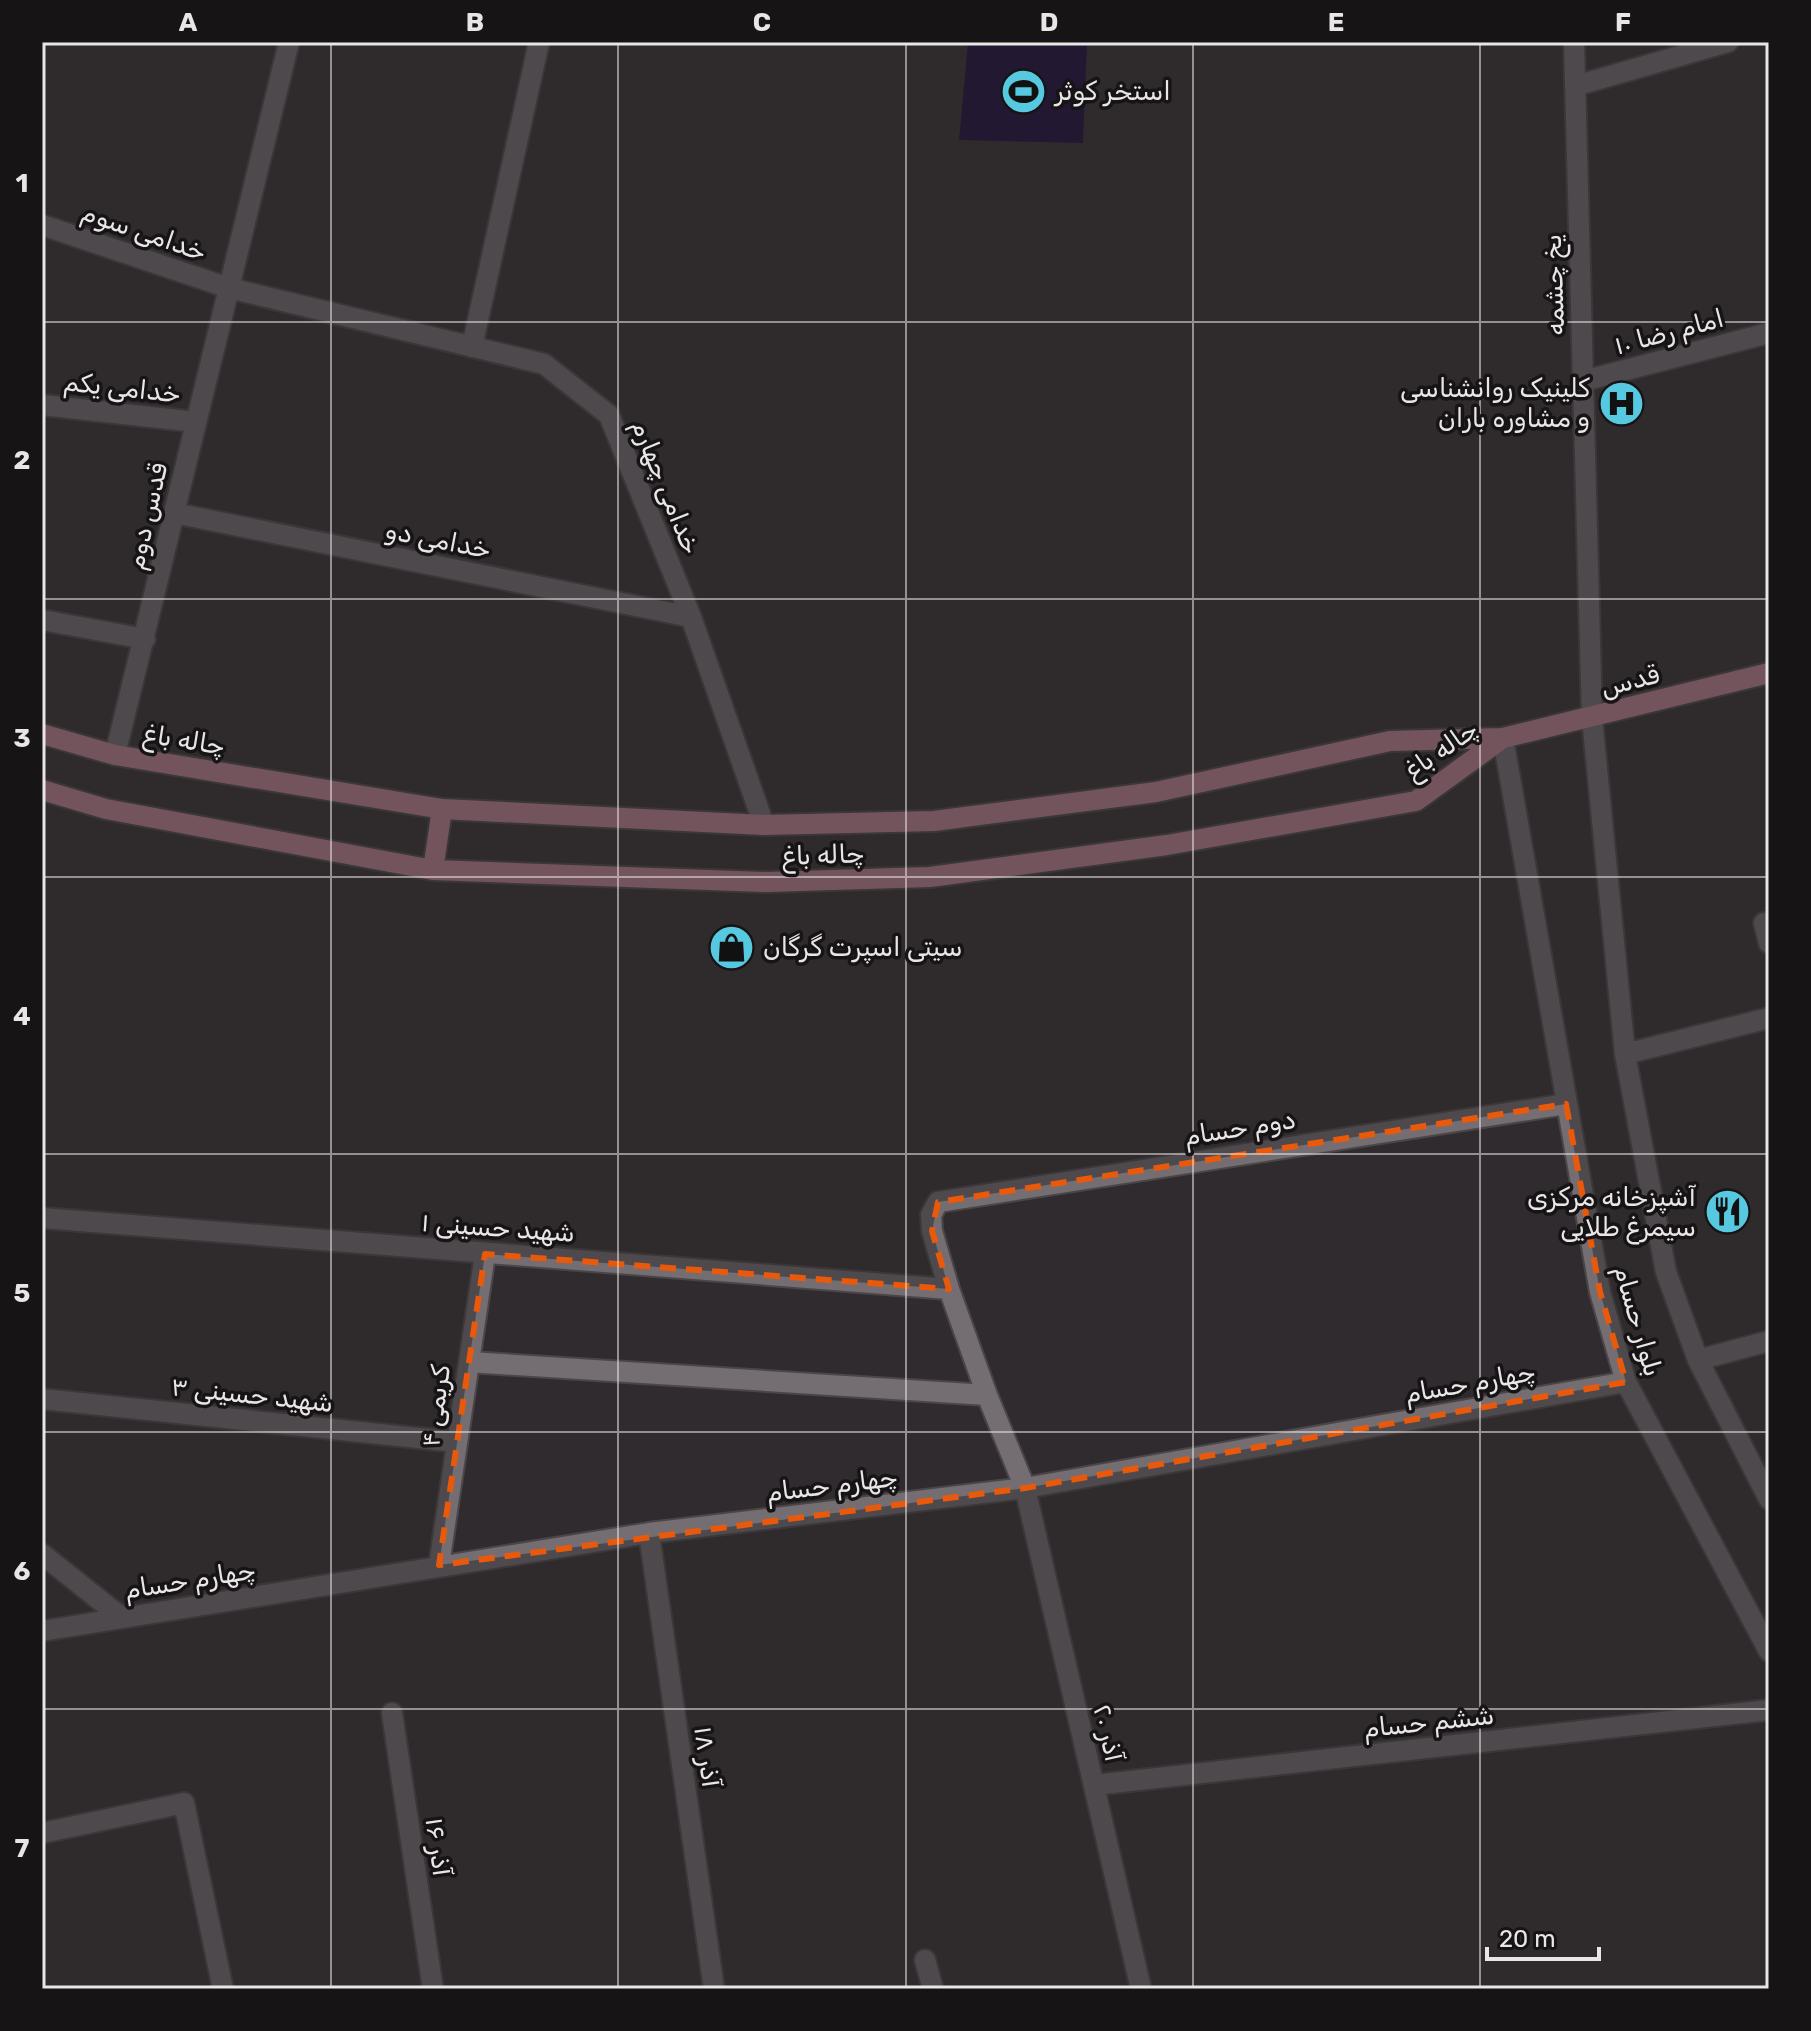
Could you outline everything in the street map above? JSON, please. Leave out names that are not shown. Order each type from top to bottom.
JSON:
[{"type":"main road","name":"قدس","points":[[1503,738],[1769,673]]},
{"type":"main road","name":"چاله باغ","points":[[42,734],[115,755],[442,809],[764,825],[934,821],[1156,792],[1390,741],[1503,738]]},
{"type":"main road","name":"چاله باغ","points":[[42,790],[106,809],[433,870],[767,882],[930,877],[1167,845],[1416,801],[1503,738]]},
{"type":"main road","points":[[433,870],[442,809]]},
{"type":"street","name":"قدس دوم","points":[[115,755],[289,42]]},
{"type":"street","points":[[472,347],[539,42]]},
{"type":"street","name":"یخ چشمه","points":[[1574,42],[1592,718]]},
{"type":"street","points":[[1575,86],[1728,42]]},
{"type":"street","name":"خدامی سوم","points":[[42,225],[229,288]]},
{"type":"street","name":"خدامی چهارم","points":[[229,288],[544,364],[609,415],[691,617],[764,825]]},
{"type":"street","name":"امام رضا ۱۰","points":[[1583,381],[1769,333]]},
{"type":"street","name":"خدامی یکم","points":[[42,405],[196,422]]},
{"type":"street","name":"خدامی دو","points":[[174,513],[691,617]]},
{"type":"street","points":[[42,620],[145,639]]},
{"type":"street","name":"بلوار حسام","points":[[1592,718],[1625,1054],[1666,1272],[1698,1360],[1769,1499]]},
{"type":"street","name":"بلوار حسام","points":[[1503,738],[1600,1292],[1626,1382],[1769,1651]]},
{"type":"street","points":[[1625,1054],[1769,1018]]},
{"type":"street","name":"دوم حسام","points":[[931,1215],[938,1202],[1566,1104]]},
{"type":"street","name":"۲۰ آذر","points":[[931,1215],[932,1231],[949,1289],[1025,1488],[1141,1989]]},
{"type":"street","name":"۱ شهید حسینی","points":[[42,1218],[949,1289]]},
{"type":"street","name":"کریمی ۴","points":[[439,1565],[485,1254]]},
{"type":"street","points":[[1698,1360],[1769,1341]]},
{"type":"street","points":[[469,1362],[987,1395]]},
{"type":"street","name":"چهارم حسام","points":[[42,1631],[649,1533],[1025,1488],[1626,1382]]},
{"type":"street","name":"۳ شهید حسینی","points":[[42,1399],[457,1442]]},
{"type":"street","name":"۱۸ آذر","points":[[649,1533],[714,1989]]},
{"type":"street","points":[[42,1554],[121,1617]]},
{"type":"street","name":"ششم حسام","points":[[1094,1785],[1769,1710]]},
{"type":"street","name":"۱۶ آذر","points":[[392,1713],[433,1989]]},
{"type":"street","points":[[42,1833],[184,1803],[223,1989]]},
{"type":"street","points":[[925,1960],[933,1989]]},
{"type":"highlighted area","points":[[1566,1104],[1600,1292],[1626,1382],[1025,1488],[439,1565],[485,1254],[949,1289],[932,1231],[938,1202]]},
{"type":"shaded area","name":"استخر کوثر","points":[[968,42],[1087,42],[1083,143],[959,140]]},
{"type":"place","name":"استخر کوثر","points":[[1024,91]]},
{"type":"place","name":"کلینیک روانشناسی و مشاوره باران","points":[[1621,403]]},
{"type":"place","name":"سیتی اسپرت گرگان","points":[[732,947]]},
{"type":"place","name":"آشپزخانه مرکزی سیمرغ طلایی","points":[[1727,1212]]}]
